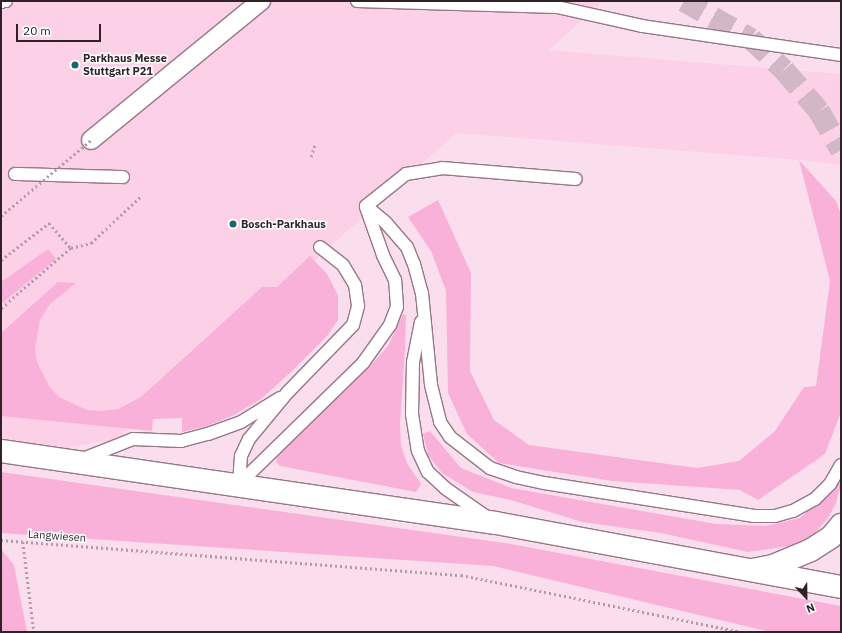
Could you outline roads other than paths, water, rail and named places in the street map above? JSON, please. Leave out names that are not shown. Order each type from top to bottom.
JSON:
[{"type":"main road","points":[[1,451],[239,484],[496,523],[841,587]]},
{"type":"main road","points":[[752,570],[773,566],[811,550],[831,537],[841,525]]},
{"type":"street","points":[[92,140],[261,1]]},
{"type":"lane","points":[[1,2],[6,1]]},
{"type":"lane","points":[[357,1],[557,7],[642,26],[841,55]]},
{"type":"lane","points":[[366,206],[406,174],[442,168],[576,179]]},
{"type":"lane","points":[[15,174],[123,177]]},
{"type":"lane","points":[[366,206],[386,223],[406,247],[419,278],[431,385],[440,422],[450,436],[469,453],[502,473],[544,483],[754,516],[775,516],[793,511],[815,499],[830,484],[841,465]]},
{"type":"lane","points":[[239,484],[363,363],[390,325],[397,307],[395,280],[383,255],[366,206]]},
{"type":"lane","points":[[239,484],[241,456],[249,439],[287,393],[339,342],[353,325],[358,306],[355,285],[343,265],[320,247]]},
{"type":"lane","points":[[423,310],[413,362],[412,414],[418,451],[428,472],[445,488],[496,523]]},
{"type":"lane","points":[[77,461],[133,439],[181,440],[230,427],[287,393]]},
{"type":"tunnel","points":[[684,1],[751,39],[784,70],[819,111],[841,150]]},
{"type":"place","name":"Parkhaus Messe Stuttgart P21","points":[[75,65]]},
{"type":"place","name":"Bosch-Parkhaus","points":[[233,224]]}]
